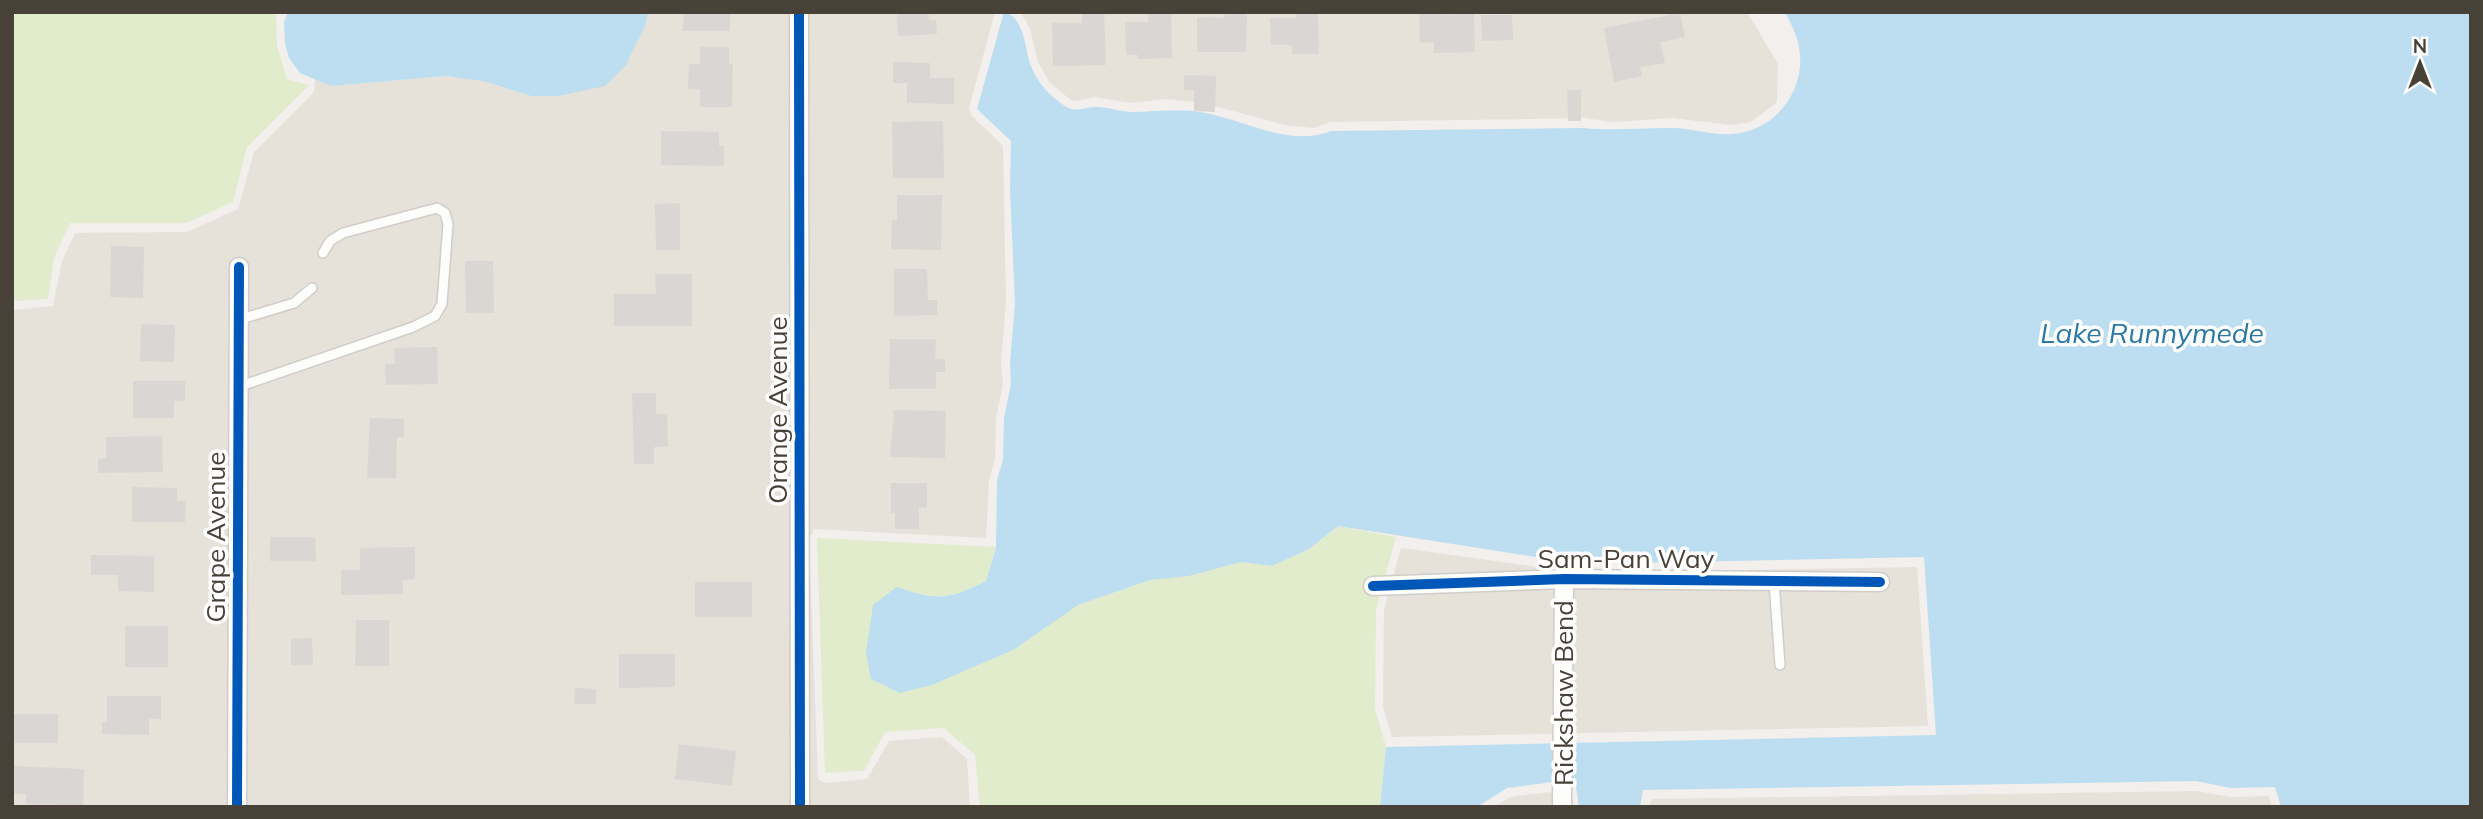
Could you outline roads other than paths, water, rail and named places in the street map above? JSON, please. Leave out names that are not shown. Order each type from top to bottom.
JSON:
[{"type":"street","name":"Orange Avenue","points":[[799,12],[800,807]]},
{"type":"street","name":"Grape Avenue","points":[[237,807],[239,267]]},
{"type":"street","name":"Sam-Pan Way","points":[[1373,586],[1563,579],[1880,582]]},
{"type":"street","name":"Rickshaw Bend","points":[[1562,799],[1563,579]]},
{"type":"lane","points":[[238,387],[413,327],[435,316],[442,304],[448,224],[445,213],[437,208],[343,233],[330,241],[323,253]]},
{"type":"lane","points":[[238,320],[295,303],[312,288]]},
{"type":"lane","points":[[1774,581],[1780,665]]},
{"type":"water","points":[[288,12],[648,12],[646,24],[626,65],[605,86],[558,96],[531,96],[487,82],[446,76],[331,86],[300,73],[289,58],[284,22]]},
{"type":"water","name":"Lake Runnymede","points":[[1004,12],[1017,21],[1031,66],[1041,84],[1049,94],[1069,108],[1101,107],[1133,112],[1192,111],[1297,136],[1331,131],[1583,128],[1677,128],[1725,134],[1749,131],[1775,116],[1793,92],[1798,78],[1798,42],[1785,12],[2471,12],[2471,807],[2281,807],[2275,787],[2231,788],[2196,781],[1643,790],[1640,807],[1579,807],[1575,779],[1507,788],[1477,807],[1380,807],[1386,747],[1936,735],[1924,557],[1581,564],[1338,526],[1309,549],[1272,566],[1241,562],[1189,576],[1150,580],[1078,605],[1015,649],[932,685],[900,693],[871,679],[866,653],[873,605],[897,587],[922,595],[942,596],[962,592],[986,581],[996,548],[997,480],[1003,460],[1004,418],[1011,384],[1015,304],[1010,189],[1011,141],[977,109]]}]
